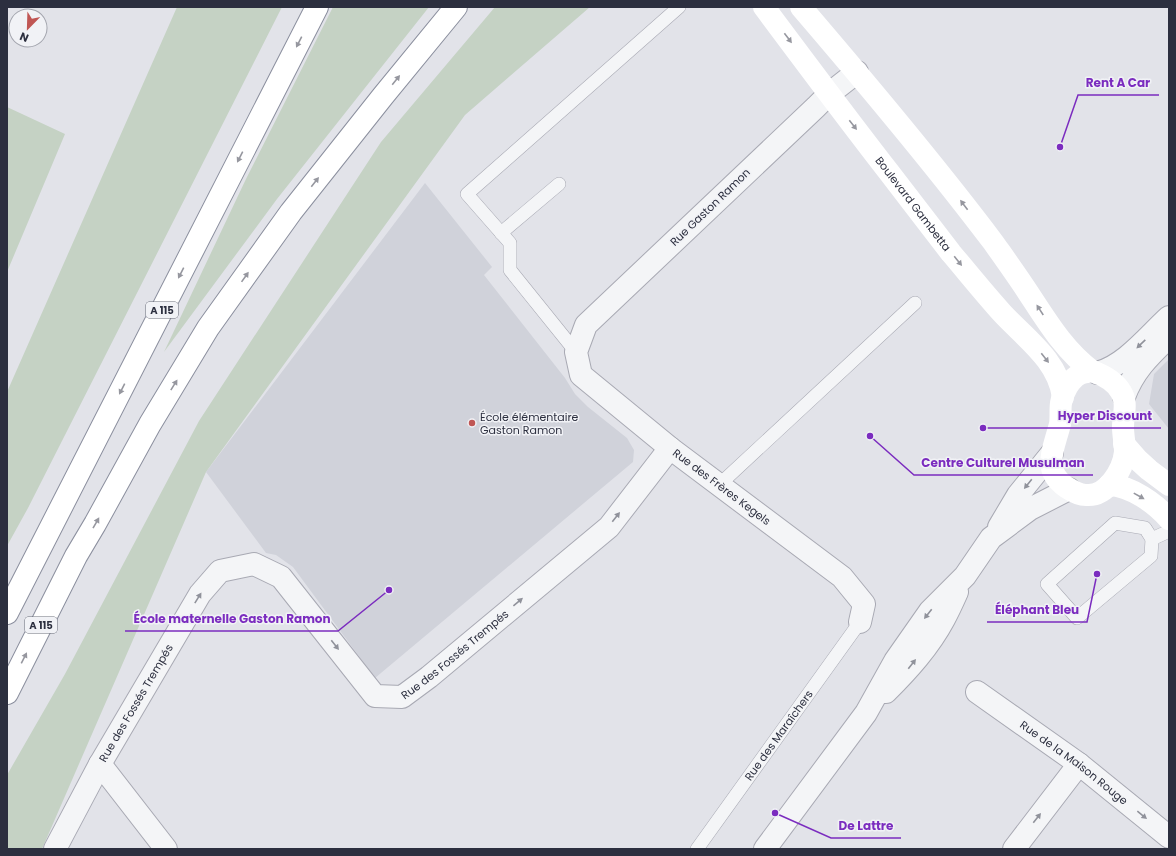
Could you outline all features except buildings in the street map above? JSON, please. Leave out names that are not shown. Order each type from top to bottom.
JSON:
[{"type":"main road","name":"A 115","points":[[7,613],[317,7]]},
{"type":"main road","name":"A 115","points":[[7,693],[76,556],[150,424],[208,328],[291,212],[456,7]]},
{"type":"main road","name":"Boulevard Gambetta","points":[[764,7],[950,252],[1016,328],[1034,343],[1049,363],[1062,388],[1063,397]]},
{"type":"main road","points":[[801,7],[857,72],[957,196],[994,244],[1062,343],[1078,360],[1118,387],[1124,397],[1125,405],[1123,427],[1125,452],[1121,466],[1116,478],[1109,485],[1093,494],[1086,496],[1069,489],[1056,478],[1052,470],[1051,462],[1060,422],[1061,404],[1070,382],[1082,373],[1095,372]]},
{"type":"main road","points":[[1124,444],[1138,460],[1169,485]]},
{"type":"main road","points":[[1109,485],[1116,486],[1137,495],[1156,506],[1169,520]]},
{"type":"street","name":"Rue Gaston Ramon","points":[[576,352],[586,325],[829,94],[857,72]]},
{"type":"street","points":[[1095,372],[1107,370],[1127,357],[1169,317]]},
{"type":"street","points":[[1124,397],[1136,372],[1169,337]]},
{"type":"street","name":"Rue des Frères Kegels","points":[[576,352],[581,375],[670,448],[842,577],[864,604],[860,622]]},
{"type":"street","name":"Rue des Fossés Trempés","points":[[55,849],[100,764],[200,594],[220,571],[254,564],[281,577],[375,696],[402,697],[429,677],[609,527],[670,448]]},
{"type":"street","points":[[765,849],[866,712],[908,670],[923,651],[944,620],[965,576],[1018,495],[1052,453]]},
{"type":"street","points":[[991,538],[1030,509],[1069,489]]},
{"type":"street","name":"Rue de la Maison Rouge","points":[[977,692],[1079,764],[1169,837]]},
{"type":"street","points":[[100,764],[166,849]]},
{"type":"street","points":[[1014,849],[1079,764]]},
{"type":"lane","points":[[576,352],[510,270],[510,243],[467,194],[679,7]]},
{"type":"lane","points":[[501,233],[559,184]]},
{"type":"lane","points":[[719,485],[915,303]]},
{"type":"lane","points":[[1115,523],[1145,528],[1152,539],[1151,556],[1077,618],[1047,584],[1115,523]]},
{"type":"lane","points":[[1152,539],[1169,531]]},
{"type":"lane","name":"Rue des Maraîchers","points":[[697,849],[860,622]]},
{"type":"shaded area","points":[[425,183],[492,267],[484,275],[565,378],[575,394],[588,407],[627,438],[634,450],[633,462],[375,678],[293,567],[276,555],[266,553],[206,472]]},
{"type":"shaded area","points":[[1169,359],[1169,429],[1149,404],[1154,374]]},
{"type":"green space","points":[[177,7],[282,7],[28,508],[7,546],[7,392]]},
{"type":"green space","points":[[333,7],[429,7],[277,199],[164,352],[246,179]]},
{"type":"green space","points":[[495,7],[590,7],[465,115],[206,472],[42,849],[7,849],[7,775],[65,674],[199,421],[381,142]]},
{"type":"green space","points":[[7,107],[65,134],[7,272]]},
{"type":"place","name":"Rent A Car","points":[[1060,147]]},
{"type":"place","name":"École élémentaire Gaston Ramon","points":[[472,423]]},
{"type":"place","name":"Hyper Discount","points":[[983,428]]},
{"type":"place","name":"Centre Culturel Musulman","points":[[870,436]]},
{"type":"place","name":"Éléphant Bleu","points":[[1097,574]]},
{"type":"place","name":"École maternelle Gaston Ramon","points":[[389,590]]},
{"type":"place","name":"De Lattre","points":[[775,813]]}]
